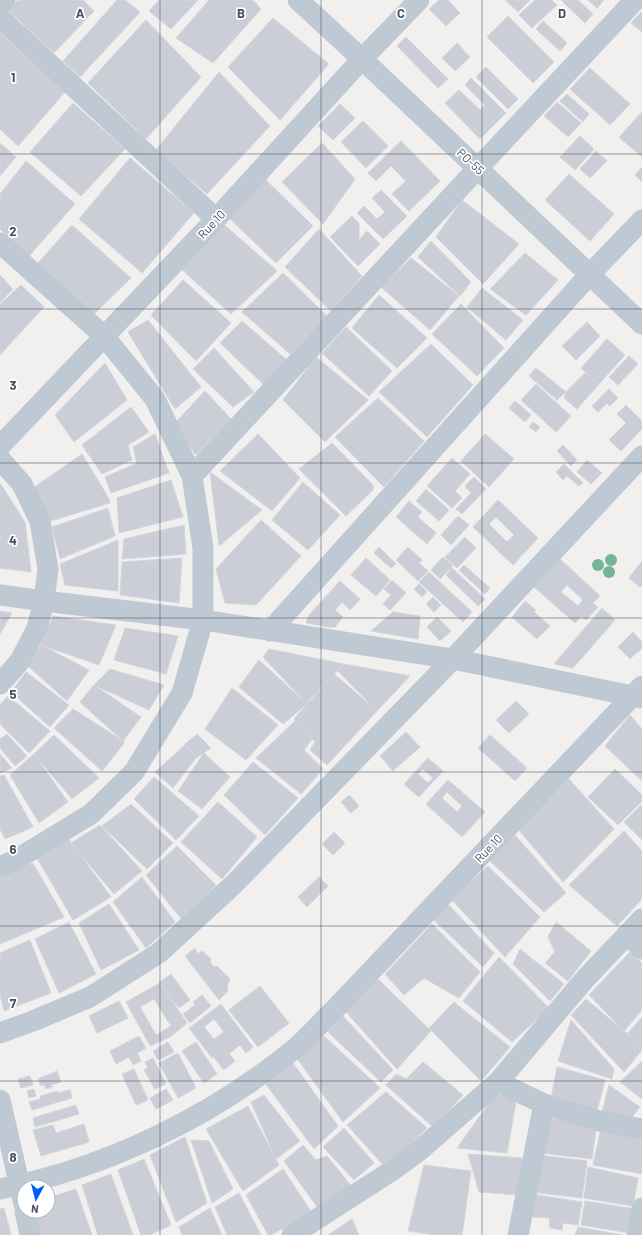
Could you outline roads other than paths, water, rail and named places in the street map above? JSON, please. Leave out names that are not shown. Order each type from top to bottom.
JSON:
[{"type":"street","points":[[0,6],[5,0]]},
{"type":"street","name":"PO-55","points":[[298,0],[642,324]]},
{"type":"street","name":"Rue 10","points":[[0,446],[216,219],[362,59],[420,0]]},
{"type":"street","points":[[192,476],[635,0]]},
{"type":"street","points":[[0,18],[216,219]]},
{"type":"street","points":[[270,631],[590,274],[642,220]]},
{"type":"street","points":[[0,243],[104,336],[155,399],[192,476],[203,548],[203,620],[182,693],[134,772],[91,814],[17,859],[0,867]]},
{"type":"street","points":[[0,1033],[90,997],[159,953],[234,884],[453,660],[642,456]]},
{"type":"street","points":[[0,459],[22,484],[40,521],[48,569],[44,602],[37,628],[20,661],[0,684]]},
{"type":"street","points":[[0,595],[44,602],[203,620],[453,660],[639,694]]},
{"type":"street","name":"Rue 10","points":[[54,1179],[135,1146],[202,1113],[246,1085],[294,1050],[639,694]]},
{"type":"street","points":[[292,1235],[393,1170],[420,1150],[498,1082],[585,979],[642,919]]},
{"type":"street","points":[[627,934],[642,949]]},
{"type":"street","points":[[498,1082],[544,1104],[600,1121],[642,1129]]},
{"type":"street","points":[[0,1100],[18,1179]]},
{"type":"street","points":[[518,1235],[544,1104]]},
{"type":"street","name":"Rue 10","points":[[0,1189],[16,1193]]},
{"type":"street","points":[[637,1235],[642,1208]]},
{"type":"street","points":[[27,1219],[30,1235]]}]
